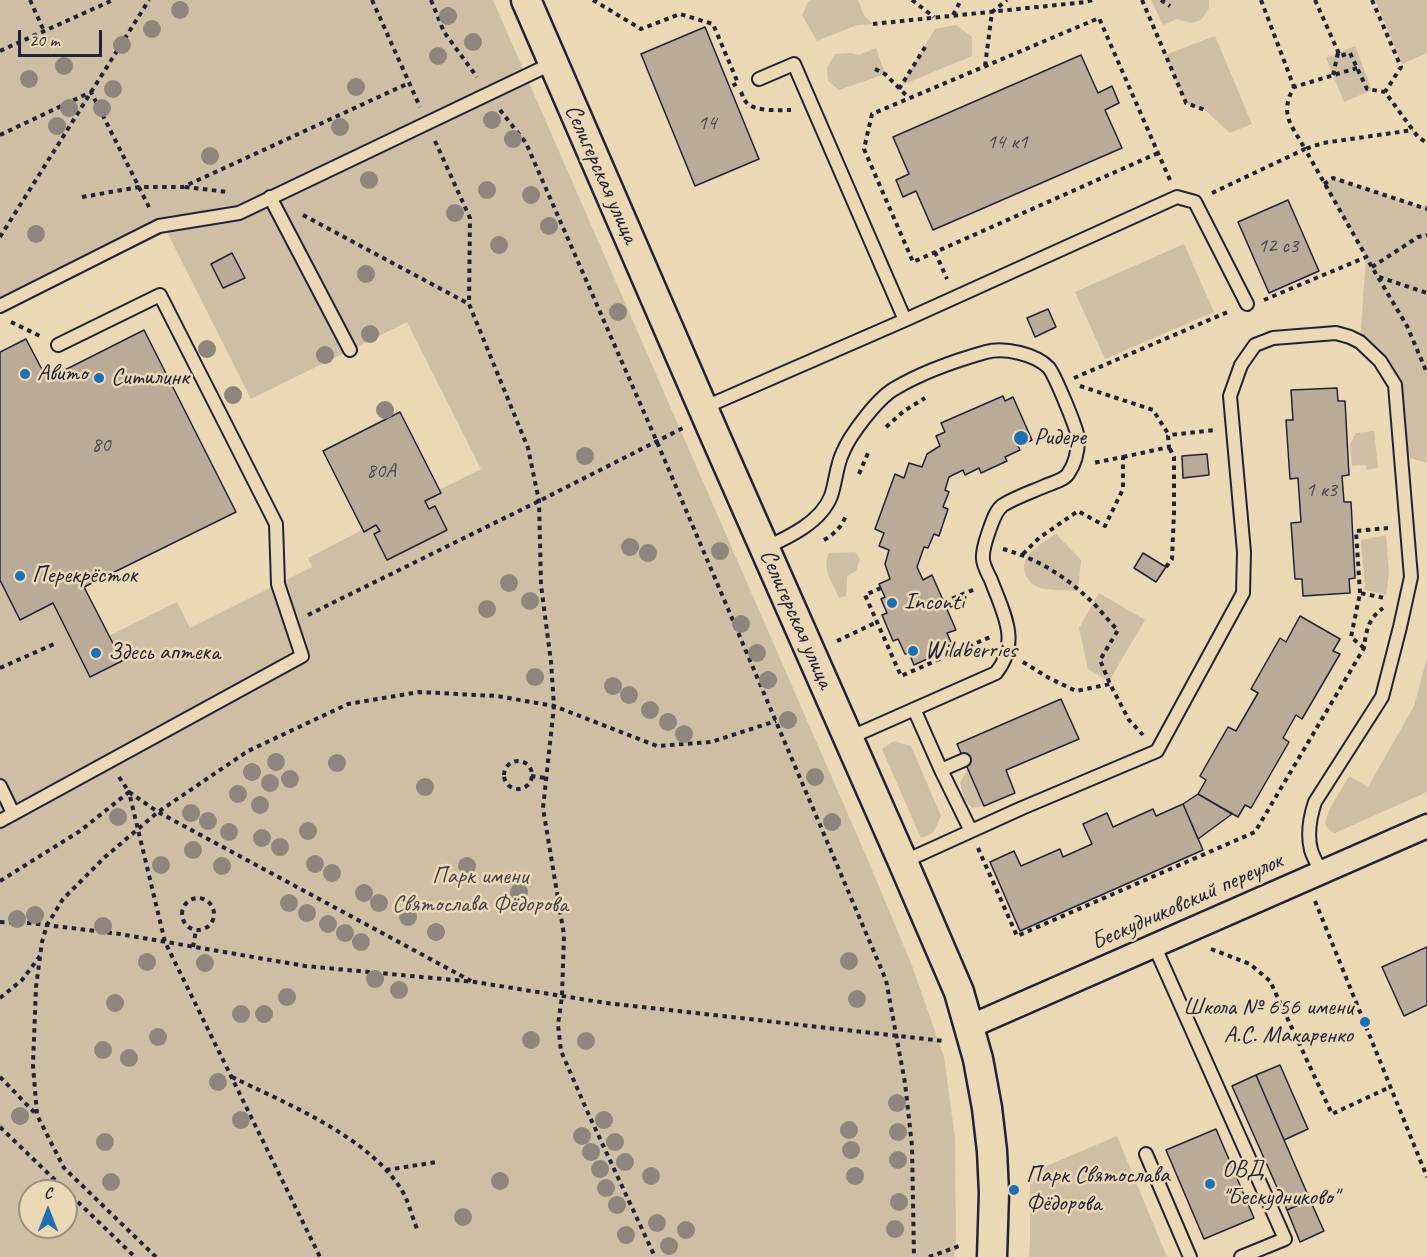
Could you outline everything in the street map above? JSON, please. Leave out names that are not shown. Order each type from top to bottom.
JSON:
[{"type":"street","name":"Селигерская улица","points":[[526,0],[694,417],[765,548],[959,992],[981,1079],[992,1151],[994,1193],[992,1257]]},
{"type":"street","name":"Бескудниковский переулок","points":[[969,1027],[1427,826]]},
{"type":"lane","points":[[0,306],[159,226],[238,213],[553,63]]},
{"type":"lane","points":[[759,79],[794,64],[905,320]]},
{"type":"lane","points":[[270,197],[350,350]]},
{"type":"lane","points":[[694,417],[1177,197],[1195,202],[1246,304]]},
{"type":"lane","points":[[0,821],[302,656],[278,584],[276,524],[160,295],[58,345]]},
{"type":"lane","points":[[903,862],[1157,751],[1243,593],[1244,552],[1230,396],[1241,365],[1255,345],[1273,338],[1336,333],[1360,342],[1380,361],[1395,385],[1411,577],[1382,697],[1316,802],[1310,818],[1311,850],[1321,872]]},
{"type":"lane","points":[[765,548],[790,537],[807,526],[821,511],[830,498],[842,452],[872,410],[892,390],[930,371],[994,350],[1010,351],[1038,360],[1049,368],[1057,381],[1078,437],[1075,459],[1067,476],[1001,506],[985,544],[983,560],[1008,622],[1009,637],[1003,664],[996,673],[849,738]]},
{"type":"lane","points":[[914,709],[971,831]]},
{"type":"lane","points":[[941,770],[964,760]]},
{"type":"lane","points":[[0,786],[13,813]]},
{"type":"lane","points":[[1154,945],[1285,1239],[1241,1257]]},
{"type":"lane","points":[[1146,1154],[1190,1257]]},
{"type":"path","points":[[30,0],[44,31]]},
{"type":"path","points":[[0,51],[113,0]]},
{"type":"path","points":[[0,237],[149,0]]},
{"type":"path","points":[[372,0],[470,218],[469,304],[528,448],[539,501],[541,585],[554,706],[543,808],[564,935],[562,996],[558,1025],[561,1051],[655,1257]]},
{"type":"path","points":[[431,0],[444,32],[526,143],[657,442],[886,980],[905,1083],[912,1146],[914,1257]]},
{"type":"path","points":[[593,0],[640,29],[680,14],[714,24],[738,83],[730,87]]},
{"type":"path","points":[[912,0],[934,17]]},
{"type":"path","points":[[953,16],[961,0]]},
{"type":"path","points":[[985,66],[992,12],[1007,0]]},
{"type":"path","points":[[873,24],[1092,0]]},
{"type":"path","points":[[1142,0],[1186,103],[1205,110]]},
{"type":"path","points":[[1161,0],[1170,6]]},
{"type":"path","points":[[1261,0],[1294,87]]},
{"type":"path","points":[[1315,0],[1338,53],[1333,75]]},
{"type":"path","points":[[1372,0],[1401,67],[1385,92]]},
{"type":"path","points":[[1158,153],[913,262],[864,149],[872,114],[1099,18],[1158,153],[1177,197]]},
{"type":"path","points":[[899,89],[927,44]]},
{"type":"path","points":[[1338,53],[1340,56],[1350,53],[1367,89],[1385,92],[1418,137],[1427,143]]},
{"type":"path","points":[[1357,68],[1294,87],[1287,99],[1286,113],[1324,184],[1407,326],[1427,373]]},
{"type":"path","points":[[875,69],[885,74],[909,98]]},
{"type":"path","points":[[82,197],[140,187],[183,187],[409,83]]},
{"type":"path","points":[[0,135],[91,92]]},
{"type":"path","points":[[91,92],[159,226]]},
{"type":"path","points":[[1195,202],[1305,148],[1323,143],[1413,130]]},
{"type":"path","points":[[1324,184],[1333,178],[1427,209]]},
{"type":"path","points":[[270,197],[469,304]]},
{"type":"path","points":[[1372,267],[1418,237],[1427,235]]},
{"type":"path","points":[[935,252],[942,268]]},
{"type":"path","points":[[1066,381],[1246,304],[1251,306],[1366,256],[1368,259]]},
{"type":"path","points":[[1378,276],[1427,293]]},
{"type":"path","points":[[1077,385],[1153,410],[1169,435],[1169,447],[1174,457],[1174,513],[1172,559],[1166,567]]},
{"type":"path","points":[[884,429],[904,411],[933,393]]},
{"type":"path","points":[[291,623],[657,442],[694,417]]},
{"type":"path","points":[[1169,435],[1232,428]]},
{"type":"path","points":[[1075,459],[1088,464],[1169,447]]},
{"type":"path","points":[[858,477],[869,451]]},
{"type":"path","points":[[1023,554],[1040,538],[1078,511],[1106,526],[1123,489],[1123,457]]},
{"type":"path","points":[[816,545],[834,535],[844,522],[847,512]]},
{"type":"path","points":[[1364,648],[1351,637],[1360,593],[1356,531],[1389,528],[1390,537]]},
{"type":"path","points":[[985,544],[1023,554],[1063,576],[1091,600],[1118,630],[1100,660],[1129,720],[1157,751]]},
{"type":"path","points":[[881,588],[865,595],[901,676],[990,637]]},
{"type":"path","points":[[944,602],[976,589],[980,598]]},
{"type":"path","points":[[1360,593],[1389,599],[1386,616]]},
{"type":"path","points":[[971,831],[1017,936],[1255,832],[1364,648],[1374,614],[1388,605]]},
{"type":"path","points":[[836,641],[877,622]]},
{"type":"path","points":[[0,668],[54,644]]},
{"type":"path","points":[[1007,652],[1049,678],[1076,691],[1110,684]]},
{"type":"path","points":[[37,1115],[33,1065],[36,987],[42,942],[47,926],[63,899],[105,857],[158,812],[248,751],[348,704],[419,692],[497,696],[554,706],[657,746],[711,742],[776,721]]},
{"type":"path","points":[[522,762],[529,766],[531,776],[527,785],[521,789],[514,788],[508,784],[505,771],[509,765],[522,762]]},
{"type":"path","points":[[531,776],[546,778]]},
{"type":"path","points":[[125,786],[129,792],[165,942],[320,1257]]},
{"type":"path","points":[[129,792],[158,812],[475,982]]},
{"type":"path","points":[[0,881],[80,831],[129,792]]},
{"type":"path","points":[[201,898],[208,901],[213,908],[214,916],[211,924],[204,929],[196,930],[188,926],[183,919],[183,911],[186,903],[201,898]]},
{"type":"path","points":[[1315,900],[1427,1178]]},
{"type":"path","points":[[0,922],[30,923],[120,934],[305,966],[475,982],[618,1004],[945,1041]]},
{"type":"path","points":[[193,947],[196,930]]},
{"type":"path","points":[[1207,948],[1250,964],[1270,981],[1332,1114],[1390,1087]]},
{"type":"path","points":[[0,998],[22,980],[40,955]]},
{"type":"path","points":[[231,1076],[317,1119],[367,1151],[405,1196],[418,1231]]},
{"type":"path","points":[[0,1077],[37,1115],[64,1168],[156,1257]]},
{"type":"path","points":[[0,1127],[135,1257]]},
{"type":"path","points":[[385,1170],[437,1162]]},
{"type":"path","points":[[929,1257],[962,1245]]},
{"type":"green space","name":"Парк имени Святослава Фёдорова","points":[[0,0],[493,0],[911,963],[944,1057],[955,1138],[956,1241],[954,1257],[0,1257],[0,352],[26,339],[47,379],[144,330],[236,512],[85,587],[109,636],[177,602],[190,628],[312,567],[308,558],[362,530],[323,451],[400,412],[439,490],[481,469],[407,322],[251,399],[167,232],[0,313]]},
{"type":"green space","points":[[811,0],[858,0],[864,16],[873,24],[857,25],[817,41],[802,15]]},
{"type":"green space","points":[[1151,0],[1209,0],[1209,8],[1201,20],[1191,23],[1177,19],[1163,25]]},
{"type":"green space","points":[[1375,0],[1427,0],[1427,53],[1402,64]]},
{"type":"green space","points":[[956,25],[972,37],[972,56],[902,85],[935,29]]},
{"type":"green space","points":[[1215,36],[1252,124],[1230,133],[1205,110],[1186,103],[1165,55]]},
{"type":"green space","points":[[1355,46],[1372,90],[1344,102],[1326,58]]},
{"type":"green space","points":[[876,48],[885,74],[839,90],[828,81],[827,68],[835,54],[859,55]]},
{"type":"green space","points":[[1333,178],[1421,207],[1427,204],[1427,463],[1410,458],[1395,385],[1360,342],[1366,257],[1324,184]]},
{"type":"green space","points":[[1184,244],[1214,312],[1105,359],[1075,292]]},
{"type":"green space","points":[[1374,431],[1378,468],[1366,470],[1366,465],[1352,466],[1350,444],[1356,433]]},
{"type":"green space","points":[[1056,534],[1081,560],[1078,591],[1040,588],[1026,576],[1024,569],[1028,556]]},
{"type":"green space","points":[[1386,535],[1389,573],[1386,595],[1365,590],[1361,540]]},
{"type":"green space","points":[[855,552],[860,559],[856,571],[847,576],[846,596],[839,598],[827,570],[829,553]]},
{"type":"green space","points":[[1099,593],[1145,620],[1109,681],[1088,669],[1079,628]]},
{"type":"green space","points":[[1427,658],[1427,792],[1335,833],[1330,831],[1325,824],[1329,810],[1349,776],[1368,787],[1414,706]]},
{"type":"green space","points":[[894,741],[911,746],[941,816],[933,833],[921,838],[882,749]]},
{"type":"green space","points":[[968,769],[984,806],[972,808],[964,799],[960,783]]},
{"type":"green space","points":[[1117,1136],[1167,1257],[1029,1257],[1030,1185],[1044,1167]]},
{"type":"building","points":[[705,27],[759,159],[695,186],[641,54]]},
{"type":"building","points":[[1081,55],[1098,93],[1112,86],[1119,103],[1105,110],[1122,148],[933,230],[916,191],[903,197],[896,180],[909,174],[893,137]]},
{"type":"building","points":[[1288,200],[1319,271],[1269,293],[1238,222]]},
{"type":"building","points":[[232,253],[245,278],[223,288],[211,264]]},
{"type":"building","points":[[1048,309],[1056,327],[1035,337],[1027,318]]},
{"type":"building","points":[[144,330],[236,512],[84,587],[122,661],[90,677],[53,603],[20,620],[0,580],[0,352],[26,339],[47,379]]},
{"type":"building","points":[[1337,388],[1338,401],[1345,401],[1349,475],[1342,476],[1344,502],[1351,502],[1355,578],[1349,579],[1350,593],[1303,596],[1302,579],[1295,579],[1291,523],[1301,522],[1298,478],[1290,479],[1286,420],[1293,420],[1291,390]]},
{"type":"building","points":[[1003,396],[1005,401],[1013,397],[1032,440],[1018,446],[1020,450],[1005,457],[1007,461],[981,473],[979,468],[965,475],[963,470],[949,477],[945,490],[949,492],[943,507],[948,509],[939,536],[934,534],[928,548],[924,547],[917,567],[923,580],[932,575],[956,630],[947,633],[953,647],[914,665],[909,653],[905,654],[898,639],[893,641],[882,615],[887,613],[881,599],[885,597],[879,584],[890,579],[885,564],[889,550],[879,546],[884,533],[875,529],[895,474],[904,478],[909,463],[922,467],[927,454],[940,446],[936,436],[945,432],[941,423]]},
{"type":"building","points":[[400,412],[441,493],[425,501],[429,509],[435,506],[447,530],[387,560],[374,534],[380,531],[376,525],[364,532],[323,451]]},
{"type":"building","points":[[1207,454],[1209,475],[1183,478],[1182,456]]},
{"type":"building","points":[[1143,553],[1166,567],[1156,582],[1134,568]]},
{"type":"building","points":[[1300,616],[1340,639],[1333,651],[1340,654],[1302,719],[1296,715],[1283,738],[1289,742],[1251,808],[1245,805],[1238,817],[1198,794],[1206,780],[1200,776],[1228,727],[1236,731],[1258,693],[1251,689],[1280,638],[1286,642]]},
{"type":"building","points":[[1061,699],[1079,739],[1006,770],[1015,793],[984,806],[957,744]]},
{"type":"building","points":[[1198,794],[1232,814],[1198,839],[1183,804]]},
{"type":"building","points":[[1183,804],[1203,850],[1020,931],[990,862],[1014,851],[1021,866],[1060,849],[1063,857],[1092,844],[1083,824],[1107,813],[1113,827],[1153,809],[1156,816]]},
{"type":"building","points":[[1427,947],[1427,1005],[1404,1016],[1382,967]]},
{"type":"building","points":[[1280,1065],[1308,1129],[1284,1140],[1256,1075]]},
{"type":"building","points":[[1256,1075],[1310,1200],[1287,1210],[1232,1086]]},
{"type":"building","name":"ОВД \"Бескудниково\"","points":[[1216,1129],[1254,1218],[1204,1239],[1166,1150]]},
{"type":"building","points":[[1310,1200],[1324,1231],[1300,1242],[1287,1210]]},
{"type":"place","name":"Авито","points":[[25,374]]},
{"type":"place","name":"Ситилинк","points":[[99,378]]},
{"type":"place","name":"Ридере","points":[[1021,438]]},
{"type":"place","name":"Перекрёсток","points":[[20,576]]},
{"type":"place","name":"Inconti","points":[[892,603]]},
{"type":"place","name":"Wildberries","points":[[913,651]]},
{"type":"place","name":"Здесь аптека","points":[[96,653]]},
{"type":"place","name":"Школа № 656 имени А.С. Макаренко","points":[[1365,1022]]},
{"type":"place","name":"ОВД \"Бескудниково\"","points":[[1210,1184]]},
{"type":"place","name":"Парк Святослава Фёдорова","points":[[1014,1190]]}]
